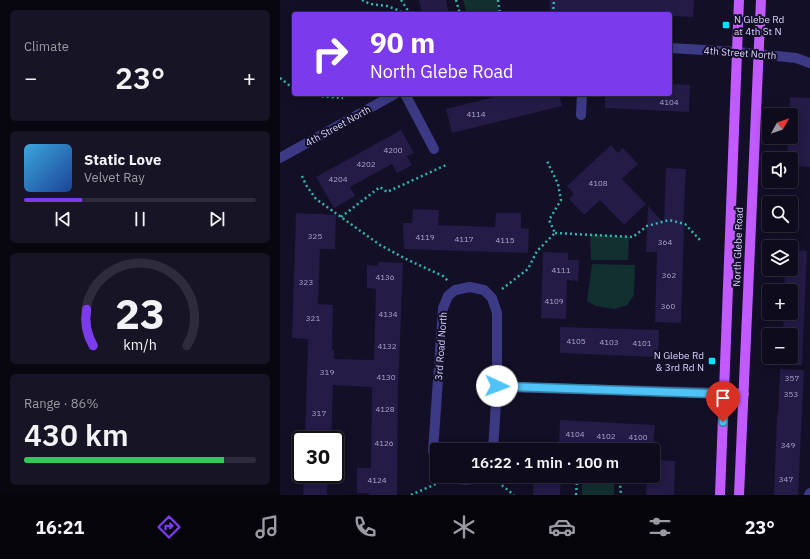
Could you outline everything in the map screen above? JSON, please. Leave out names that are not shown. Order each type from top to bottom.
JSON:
[{"type":"main road","name":"North Glebe Road","points":[[720,495],[739,0]]},
{"type":"main road","name":"North Glebe Road","points":[[739,495],[761,0]]},
{"type":"main road","points":[[724,394],[744,394]]},
{"type":"street","name":"4th Street North","points":[[672,48],[759,54],[796,58],[810,63]]},
{"type":"street","name":"4th Street North","points":[[280,158],[391,96]]},
{"type":"street","points":[[406,96],[434,149]]},
{"type":"street","points":[[581,116],[582,96]]},
{"type":"street","name":"3rd Road North","points":[[434,443],[443,308],[448,296],[455,290],[470,287],[484,290],[492,298],[497,313],[497,386],[493,443]]},
{"type":"street","points":[[497,386],[724,394]]},
{"type":"path","points":[[362,0],[370,4],[387,6],[401,12]]},
{"type":"path","points":[[401,0],[407,12]]},
{"type":"path","points":[[456,0],[459,12]]},
{"type":"path","points":[[498,0],[500,12]]},
{"type":"path","points":[[553,12],[554,0]]},
{"type":"path","points":[[280,78],[292,87]]},
{"type":"path","points":[[320,96],[343,98]]},
{"type":"path","points":[[546,159],[558,184],[561,200],[549,220],[555,233]]},
{"type":"path","points":[[341,217],[380,187],[386,192],[446,165]]},
{"type":"path","points":[[302,176],[306,185],[316,199],[380,245],[443,276],[450,282]]},
{"type":"path","points":[[500,291],[528,269],[537,251],[555,233],[632,237],[647,226],[670,220],[685,224],[700,240]]},
{"type":"path","points":[[411,495],[436,483]]},
{"type":"path","points":[[499,483],[514,495]]},
{"type":"path","points":[[576,495],[578,483]]},
{"type":"path","points":[[620,483],[621,490],[620,495]]},
{"type":"green space","points":[[463,0],[497,0],[499,12],[466,12]]},
{"type":"green space","points":[[590,234],[629,237],[628,260],[591,260]]},
{"type":"green space","points":[[592,264],[635,265],[634,295],[627,305],[614,309],[596,306],[587,301]]},
{"type":"green space","points":[[584,483],[614,483],[614,495],[582,495],[582,486]]},
{"type":"building","points":[[419,0],[446,0],[449,12],[422,12]]},
{"type":"building","points":[[550,0],[694,0],[693,17],[672,16],[672,12],[550,11]]},
{"type":"building","points":[[672,84],[690,85],[689,112],[605,108],[605,96],[672,96]]},
{"type":"building","points":[[498,96],[560,96],[562,106],[452,133],[446,109]]},
{"type":"building","points":[[790,97],[810,98],[810,167],[798,166],[798,152],[787,152],[788,144],[798,144],[798,108],[789,108]]},
{"type":"building","points":[[401,130],[414,153],[407,156],[412,165],[397,173],[392,164],[350,187],[355,196],[334,208],[316,177]]},
{"type":"building","points":[[611,145],[618,153],[623,148],[638,164],[622,179],[646,204],[624,225],[600,200],[584,215],[569,199],[574,194],[567,186]]},
{"type":"building","points":[[666,168],[686,169],[681,323],[655,322],[657,252],[646,252],[648,206],[664,223]]},
{"type":"building","points":[[413,209],[439,210],[438,225],[495,227],[496,213],[521,213],[521,228],[529,229],[528,253],[404,249],[403,223],[412,223]]},
{"type":"building","points":[[296,213],[336,215],[335,249],[320,249],[318,304],[333,305],[332,350],[334,350],[334,359],[374,360],[376,289],[367,288],[367,265],[378,266],[378,262],[403,263],[398,391],[397,495],[369,495],[369,493],[357,493],[357,468],[371,468],[372,387],[333,385],[331,431],[305,431],[308,339],[292,338]]},
{"type":"building","points":[[798,250],[807,251],[802,365],[791,365],[798,364],[798,328],[783,328],[784,320],[798,320],[798,284],[784,284],[785,276],[798,276]]},
{"type":"building","points":[[543,252],[568,253],[568,260],[579,260],[578,281],[567,280],[566,319],[541,318]]},
{"type":"building","points":[[560,327],[659,330],[658,357],[560,353]]},
{"type":"building","points":[[780,369],[804,370],[798,495],[774,495]]},
{"type":"building","points":[[560,420],[655,425],[654,443],[559,443]]},
{"type":"building","points":[[660,460],[675,461],[674,495],[646,495],[647,483],[660,483]]},
{"type":"building","points":[[304,483],[328,483],[327,495],[303,495]]},
{"type":"building","points":[[534,483],[561,483],[560,495],[533,495]]},
{"type":"place","name":"N Glebe Rd at 4th St N","points":[[726,25]]},
{"type":"place","name":"N Glebe Rd & 3rd Rd N","points":[[712,361]]},
{"type":"route","points":[[497,386],[724,394],[723,422]]}]
